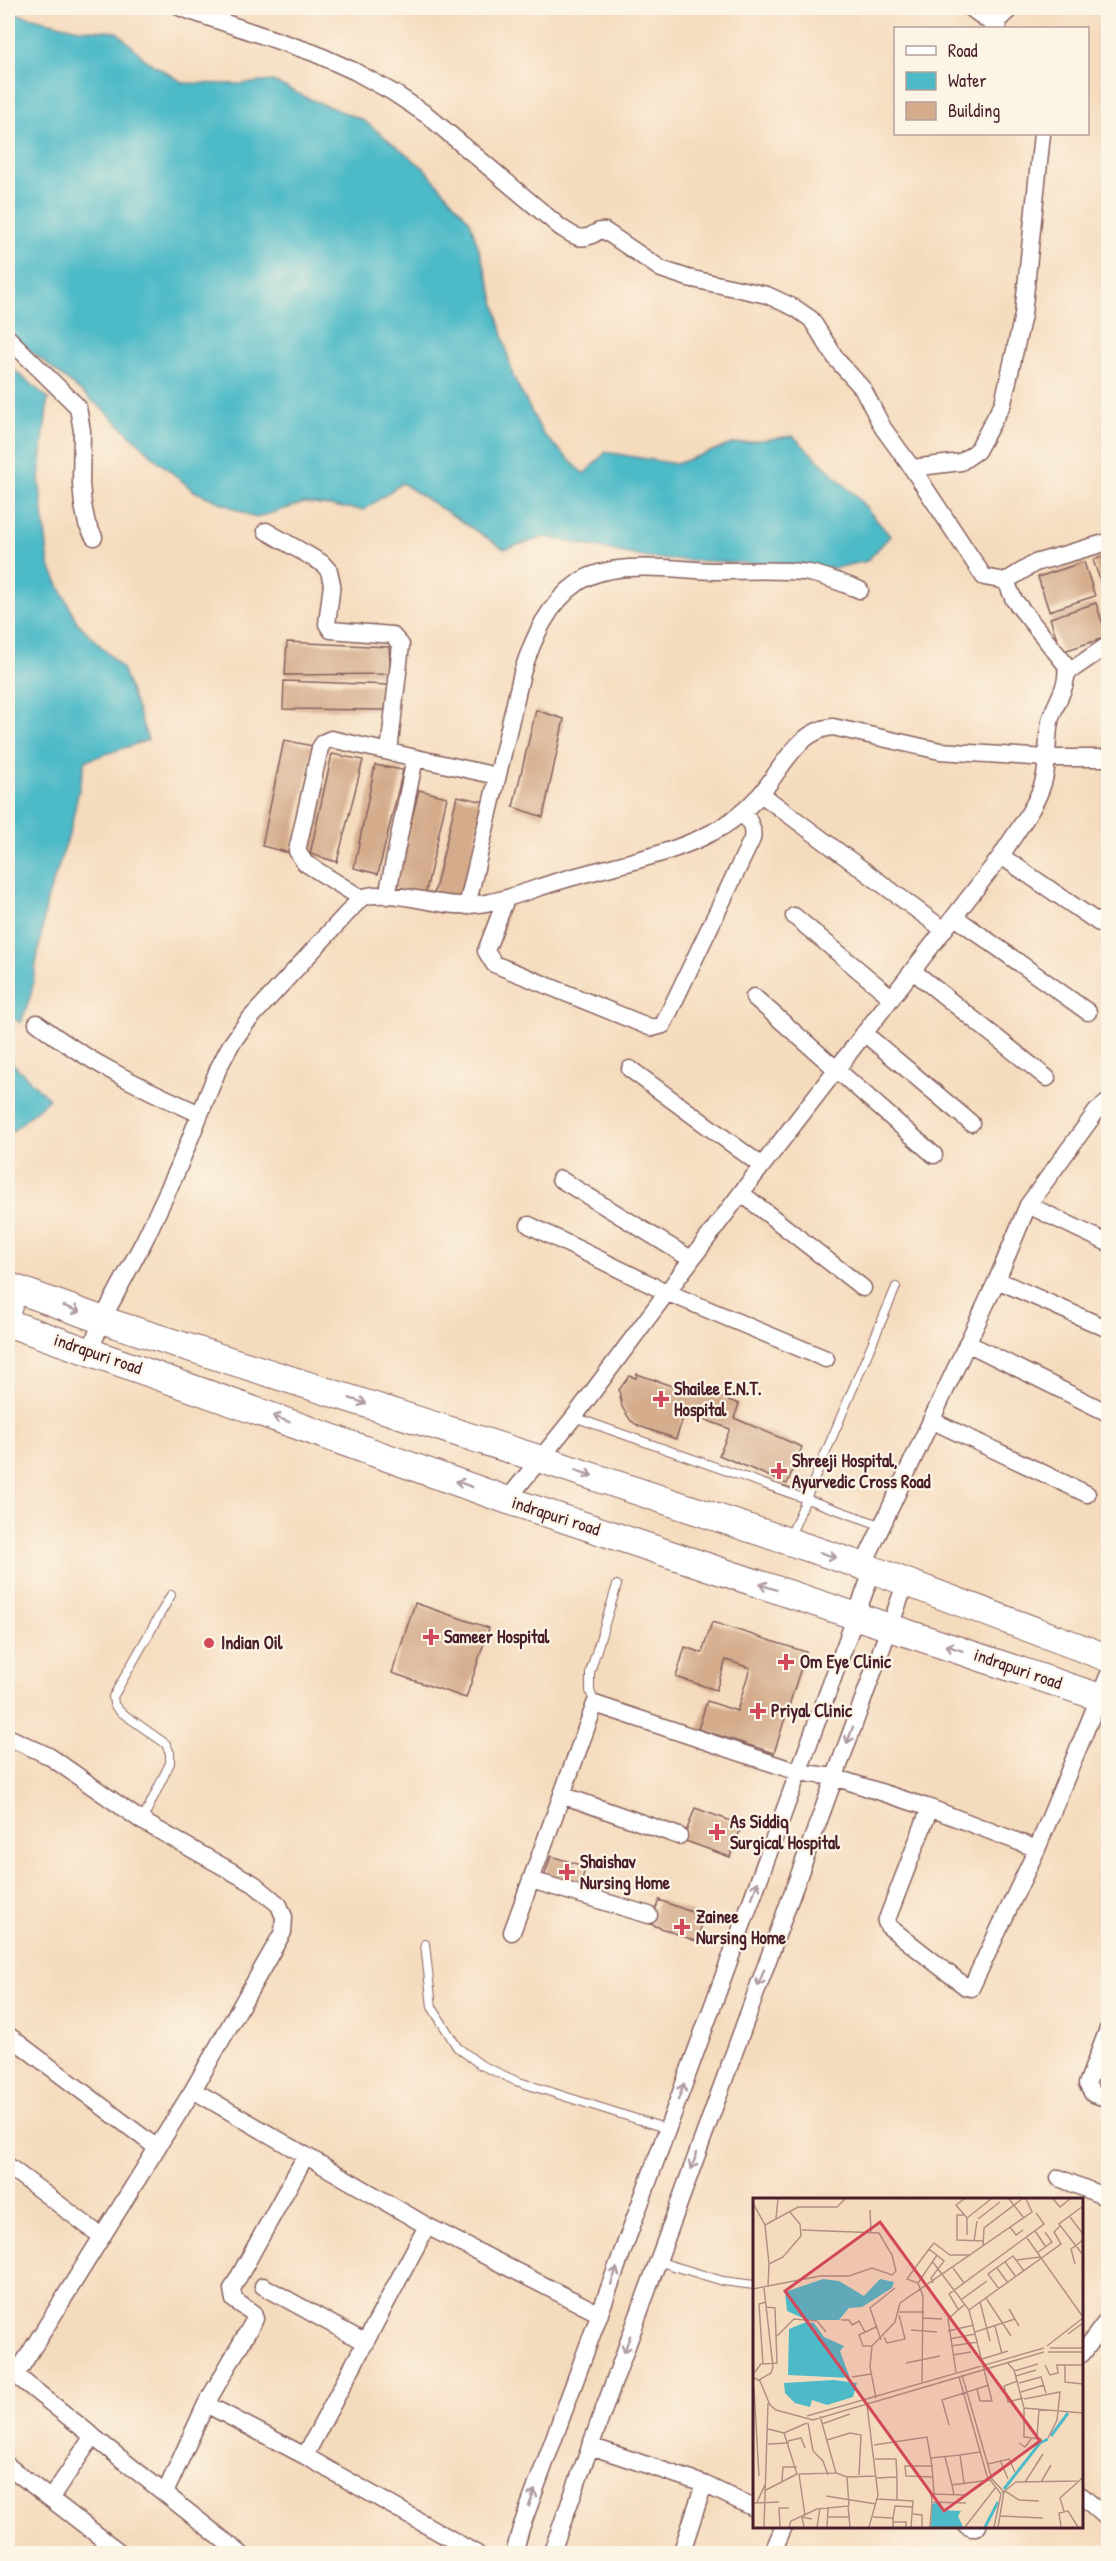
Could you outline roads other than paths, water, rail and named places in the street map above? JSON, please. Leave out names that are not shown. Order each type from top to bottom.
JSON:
[{"type":"main road","name":"indrapuri road","points":[[11,1295],[102,1320],[540,1459],[868,1567],[1108,1658]]},
{"type":"main road","name":"indrapuri road","points":[[8,1323],[507,1500],[856,1616],[1106,1691]]},
{"type":"street","points":[[181,8],[314,53],[394,93],[427,115],[560,227],[576,237],[583,238],[600,230],[605,231],[661,269],[688,278],[767,295],[795,308],[811,319],[837,360],[863,389],[883,428],[984,577],[1006,581],[1035,562],[1108,542]]},
{"type":"street","points":[[971,8],[996,27],[1011,8]]},
{"type":"street","points":[[912,468],[961,462],[977,451],[1003,403],[1023,315],[1042,135]]},
{"type":"street","points":[[8,338],[78,406],[82,431],[83,505],[87,524],[94,537]]},
{"type":"street","points":[[266,531],[322,563],[329,571],[332,584],[327,624],[331,630],[392,635],[398,640],[400,645],[389,752]]},
{"type":"street","points":[[467,906],[522,673],[532,640],[561,596],[581,581],[612,570],[665,567],[809,573],[860,590]]},
{"type":"street","points":[[507,1500],[574,1417],[691,1258],[1001,856],[1036,800],[1044,783],[1052,717],[1066,684],[1066,665],[1014,600],[1006,581]]},
{"type":"street","points":[[1067,673],[1108,645]]},
{"type":"street","points":[[90,1351],[102,1320],[145,1239],[219,1067],[247,1022],[361,898],[369,895],[387,896],[467,906],[506,899],[562,880],[672,849],[713,832],[743,813],[761,794],[804,738],[821,728],[833,727],[940,751],[1047,758],[1108,758]]},
{"type":"street","points":[[361,898],[305,863],[297,852],[320,748],[324,742],[331,740],[497,776]]},
{"type":"street","points":[[387,896],[415,758]]},
{"type":"street","points":[[761,794],[950,923],[1088,1012]]},
{"type":"street","points":[[506,899],[486,951],[494,964],[652,1028],[658,1028],[663,1025],[752,839],[754,830],[743,813]]},
{"type":"street","points":[[1001,856],[1099,923]]},
{"type":"street","points":[[794,916],[892,998]]},
{"type":"street","points":[[913,971],[1047,1078]]},
{"type":"street","points":[[754,997],[934,1155]]},
{"type":"street","points":[[37,1023],[92,1062],[139,1087],[200,1114]]},
{"type":"street","points":[[864,1033],[971,1123]]},
{"type":"street","points":[[630,1069],[762,1166]]},
{"type":"street","points":[[514,2553],[521,2528],[856,1616],[880,1525],[997,1280],[1028,1205],[1096,1112],[1108,1102]]},
{"type":"street","points":[[560,1179],[691,1258]]},
{"type":"street","points":[[741,1193],[863,1288]]},
{"type":"street","points":[[1028,1205],[1108,1244]]},
{"type":"street","points":[[529,1225],[666,1292],[826,1359]]},
{"type":"street","points":[[997,1280],[1108,1329]]},
{"type":"street","points":[[967,1343],[1108,1413]]},
{"type":"street","points":[[931,1420],[1088,1494]]},
{"type":"street","points":[[550,2553],[906,1582]]},
{"type":"street","points":[[930,1808],[886,1922],[888,1926],[971,1988],[975,1985],[1037,1849],[1106,1691]]},
{"type":"street","points":[[512,1932],[595,1704],[798,1773],[834,1777],[930,1808],[1037,1849]]},
{"type":"street","points":[[8,1737],[49,1756],[142,1821],[254,1884],[279,1905],[284,1917],[283,1932],[193,2090],[12,2372],[241,2553]]},
{"type":"street","points":[[562,1795],[680,1836]]},
{"type":"street","points":[[531,1880],[650,1915]]},
{"type":"street","points":[[1108,2029],[1087,2084],[1094,2094],[1108,2099]]},
{"type":"street","points":[[8,2034],[157,2148]]},
{"type":"street","points":[[193,2090],[427,2226],[600,2314]]},
{"type":"street","points":[[165,2493],[206,2404],[255,2319],[254,2313],[234,2300],[231,2294],[232,2289],[305,2157]]},
{"type":"street","points":[[8,2166],[101,2236]]},
{"type":"street","points":[[1059,2178],[1108,2198]]},
{"type":"street","points":[[305,2456],[427,2226]]},
{"type":"street","points":[[263,2286],[366,2343]]},
{"type":"street","points":[[1083,2353],[1108,2319]]},
{"type":"street","points":[[206,2404],[305,2456],[477,2553]]},
{"type":"street","points":[[51,2498],[93,2436]]},
{"type":"street","points":[[590,2446],[704,2484],[753,2508]]},
{"type":"street","points":[[8,2466],[122,2553]]},
{"type":"street","points":[[681,2553],[704,2484]]},
{"type":"street","points":[[1083,2497],[1108,2519]]},
{"type":"street","points":[[772,2553],[783,2528]]},
{"type":"lane","points":[[787,1542],[896,1287]]},
{"type":"lane","points":[[574,1417],[880,1525]]},
{"type":"lane","points":[[595,1704],[588,1682],[617,1585]]},
{"type":"lane","points":[[142,1821],[170,1763],[170,1753],[166,1744],[118,1710],[113,1697],[171,1595]]},
{"type":"lane","points":[[425,1944],[432,2007],[457,2048],[480,2065],[516,2081],[668,2128]]},
{"type":"lane","points":[[657,2261],[723,2281],[753,2285]]},
{"type":"water","points":[[8,12],[79,29],[117,32],[147,61],[184,83],[239,84],[273,81],[307,98],[363,120],[424,168],[470,221],[491,288],[513,376],[543,434],[584,474],[606,452],[676,464],[732,444],[793,436],[857,497],[890,536],[867,561],[835,568],[649,558],[546,537],[504,549],[402,483],[364,510],[304,503],[256,518],[194,491],[159,462],[106,412],[15,338],[8,328]]},
{"type":"water","points":[[8,365],[48,398],[39,478],[49,565],[77,622],[122,668],[148,740],[85,761],[70,832],[47,900],[31,994],[21,1023],[8,1016]]},
{"type":"water","points":[[8,1059],[49,1099],[8,1135]]},
{"type":"place","name":"Shailee E.N.T. Hospital","points":[[661,1399]]},
{"type":"place","name":"Shreeji Hospital, Ayurvedic Cross Road","points":[[779,1471]]},
{"type":"place","name":"Sameer Hospital","points":[[431,1637]]},
{"type":"place","name":"Indian Oil","points":[[209,1643]]},
{"type":"place","name":"Om Eye Clinic","points":[[786,1662]]},
{"type":"place","name":"Priyal Clinic","points":[[758,1711]]},
{"type":"place","name":"As Siddiq Surgical Hospital","points":[[717,1832]]},
{"type":"place","name":"Shaishav Nursing Home","points":[[567,1872]]},
{"type":"place","name":"Zainee Nursing Home","points":[[682,1927]]}]
